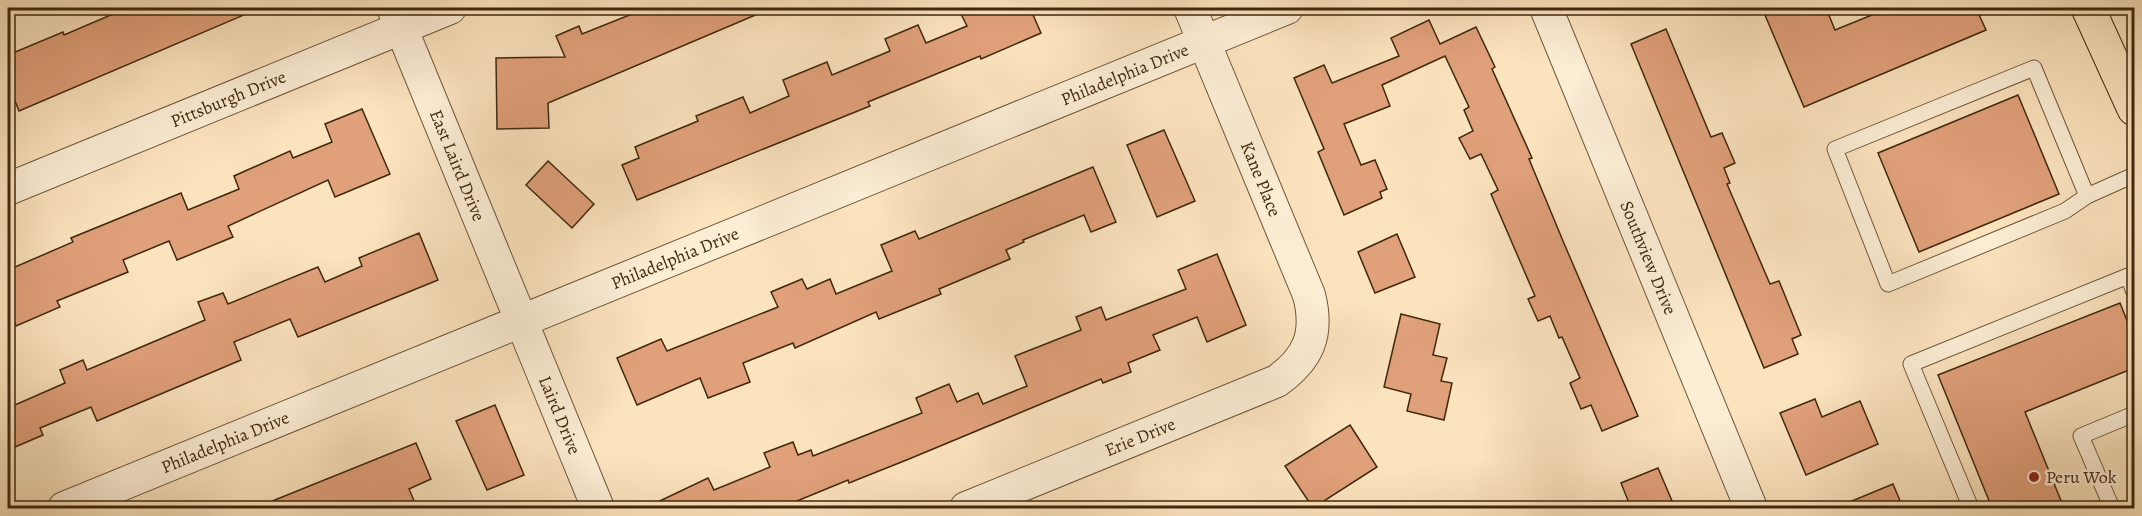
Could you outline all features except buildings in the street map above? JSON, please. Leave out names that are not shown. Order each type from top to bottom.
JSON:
[{"type":"main road","points":[[2088,8],[2134,109]]},
{"type":"street","name":"Pittsburgh Drive","points":[[8,189],[397,18],[450,8]]},
{"type":"street","name":"Kane Place","points":[[1190,8],[1309,295],[1313,313],[1312,334],[1306,353]]},
{"type":"street","name":"Philadelphia Drive","points":[[64,508],[1287,8]]},
{"type":"street","name":"Southview Drive","points":[[1546,8],[1751,508]]},
{"type":"street","name":"East Laird Drive","points":[[397,18],[521,321]]},
{"type":"street","name":"Laird Drive","points":[[521,321],[598,508]]},
{"type":"street","name":"Erie Drive","points":[[966,508],[1277,381],[1293,369],[1306,353]]},
{"type":"lane","points":[[2087,196],[2034,68],[1835,149],[1888,284],[2065,211],[2087,196],[2134,175]]},
{"type":"lane","points":[[1971,508],[1911,364],[2128,276],[2134,292]]},
{"type":"lane","points":[[2112,508],[2081,436],[2134,414]]},
{"type":"place","name":"Peru Wok","points":[[2034,477]]}]
